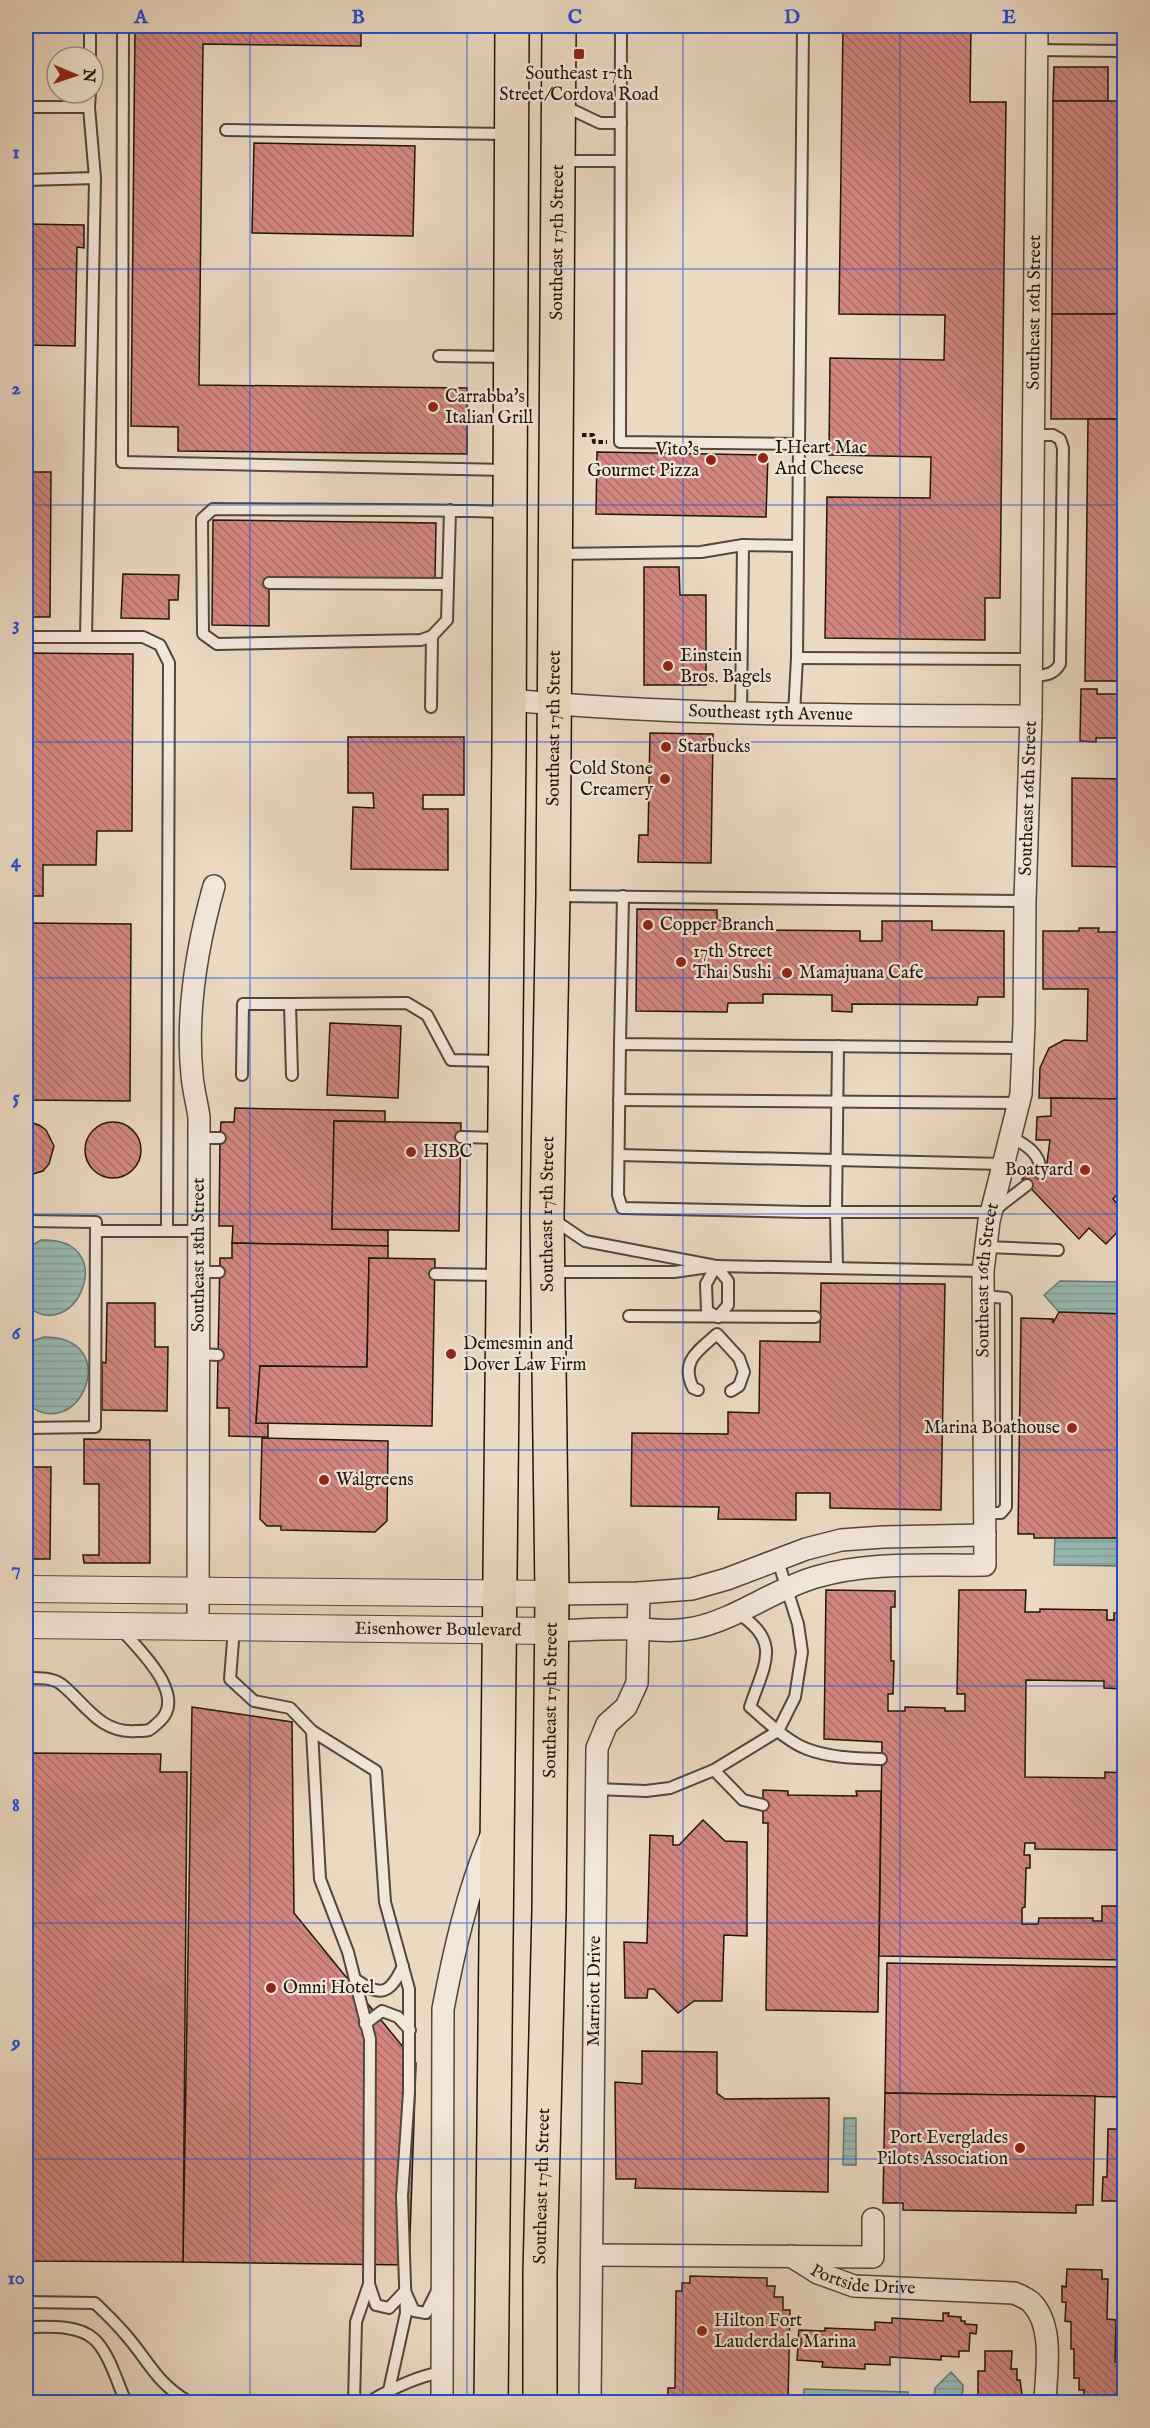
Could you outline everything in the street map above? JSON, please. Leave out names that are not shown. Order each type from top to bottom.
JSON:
[{"type":"main road","points":[[491,2402],[510,700],[512,26]]},
{"type":"main road","name":"Southeast 17th Street","points":[[540,2403],[540,2273],[549,1911],[552,1631],[547,1215],[553,896],[559,26]]},
{"type":"main road","points":[[512,87],[532,124],[558,160]]},
{"type":"main road","points":[[512,141],[529,154],[539,166],[557,225]]},
{"type":"main road","points":[[504,1145],[522,1235],[534,1260],[548,1272]]},
{"type":"street","name":"Southeast 16th Street","points":[[985,1565],[983,1270],[992,1212],[1019,1103],[1023,1048],[1024,901],[1031,716],[1037,26]]},
{"type":"street","name":"Southeast 15th Avenue","points":[[510,700],[741,713],[1031,716]]},
{"type":"street","name":"Southeast 18th Street","points":[[198,1627],[209,1272],[199,1231],[210,1138],[199,1117],[192,1076],[191,1035],[201,932],[214,886]]},
{"type":"street","name":"Eisenhower Boulevard","points":[[26,1589],[500,1594],[639,1593],[692,1588],[778,1561],[806,1549],[841,1540],[985,1535]]},
{"type":"street","name":"Eisenhower Boulevard","points":[[26,1624],[499,1632],[638,1629],[671,1631],[696,1628],[814,1577],[846,1570],[884,1566],[985,1565]]},
{"type":"street","name":"Marriott Drive","points":[[590,2403],[597,1748],[607,1724],[626,1707],[637,1683],[639,1593]]},
{"type":"street","points":[[442,2403],[443,2009],[453,1956],[470,1891],[498,1821]]},
{"type":"street","points":[[790,2256],[873,2257],[873,2219]]},
{"type":"street","name":"Portside Drive","points":[[593,2254],[790,2256],[818,2273],[854,2286],[1014,2293],[1030,2301],[1041,2316],[1046,2336],[1045,2403]]},
{"type":"lane","points":[[90,26],[90,45]]},
{"type":"lane","points":[[123,26],[122,462],[511,470]]},
{"type":"lane","points":[[621,26],[620,442],[799,444]]},
{"type":"lane","points":[[794,714],[797,658],[803,26]]},
{"type":"lane","points":[[1037,50],[1125,51]]},
{"type":"lane","points":[[559,104],[600,123],[621,123]]},
{"type":"lane","points":[[26,107],[89,107],[95,178],[86,637]]},
{"type":"lane","points":[[226,130],[512,141]]},
{"type":"lane","points":[[558,160],[620,161]]},
{"type":"lane","points":[[26,180],[95,178]]},
{"type":"lane","points":[[439,356],[511,357]]},
{"type":"lane","points":[[797,658],[1031,668],[1050,674],[1056,671],[1060,664],[1063,448],[1060,439],[1053,435],[1033,435]]},
{"type":"lane","points":[[450,510],[447,620],[432,636],[421,640],[217,644],[202,634],[207,582],[202,519],[213,510],[450,510],[510,512]]},
{"type":"lane","points":[[554,554],[701,552],[742,545],[798,546]]},
{"type":"lane","points":[[741,713],[742,545]]},
{"type":"lane","points":[[269,583],[448,584]]},
{"type":"lane","points":[[431,707],[432,636]]},
{"type":"lane","points":[[26,638],[143,637],[159,645],[169,663],[167,1231]]},
{"type":"lane","points":[[553,896],[1024,901]]},
{"type":"lane","points":[[623,896],[618,1155],[618,1196],[622,1208],[992,1212],[1027,1185]]},
{"type":"lane","points":[[242,1075],[243,1004],[407,1003],[427,1016],[451,1060],[505,1061]]},
{"type":"lane","points":[[290,1004],[292,1075]]},
{"type":"lane","points":[[620,1044],[1023,1048]]},
{"type":"lane","points":[[837,1268],[838,1046]]},
{"type":"lane","points":[[620,1100],[1019,1103]]},
{"type":"lane","points":[[460,1137],[504,1145]]},
{"type":"lane","points":[[1011,1137],[1037,1155],[1041,1164],[1040,1173]]},
{"type":"lane","points":[[618,1155],[1004,1164]]},
{"type":"lane","points":[[547,1215],[585,1240],[716,1266],[728,1281],[728,1305],[718,1317],[717,1334],[692,1356],[687,1376],[693,1388],[698,1390]]},
{"type":"lane","points":[[26,1221],[96,1222],[94,1428],[26,1428]]},
{"type":"lane","points":[[96,1231],[199,1231]]},
{"type":"lane","points":[[986,1247],[1058,1250]]},
{"type":"lane","points":[[716,1266],[706,1284],[707,1311],[718,1317]]},
{"type":"lane","points":[[548,1272],[674,1272],[716,1266],[983,1270]]},
{"type":"lane","points":[[435,1274],[503,1275]]},
{"type":"lane","points":[[629,1316],[815,1317]]},
{"type":"lane","points":[[717,1334],[739,1358],[744,1372],[739,1386],[731,1391]]},
{"type":"lane","points":[[596,1789],[646,1791],[670,1788],[714,1770],[778,1731],[795,1698],[802,1652],[798,1624],[778,1561]]},
{"type":"lane","points":[[737,1612],[757,1626],[763,1635],[766,1647],[766,1660],[750,1707],[778,1731],[805,1749],[837,1757],[881,1759]]},
{"type":"lane","points":[[26,1678],[48,1679],[60,1683],[98,1720],[112,1728],[130,1731],[150,1730],[164,1716],[167,1703],[165,1688],[160,1674],[118,1626]]},
{"type":"lane","points":[[234,1628],[231,1679],[254,1701],[290,1708],[312,1731],[376,1772],[385,1902],[409,1989],[410,2030],[409,2092],[402,2196],[406,2313],[389,2390]]},
{"type":"lane","points":[[312,1731],[320,1879],[348,1952],[370,2039],[369,2284],[356,2322],[354,2403]]},
{"type":"lane","points":[[714,1770],[743,1800],[763,1805]]},
{"type":"lane","points":[[355,1979],[369,1990],[384,1991],[394,1984],[403,1966]]},
{"type":"lane","points":[[366,2024],[382,2011],[398,2017],[410,2030]]},
{"type":"lane","points":[[405,2291],[414,2311],[426,2313],[436,2295],[443,2262]]},
{"type":"lane","points":[[369,2284],[376,2305],[389,2308],[405,2291]]},
{"type":"lane","points":[[26,2302],[95,2303],[126,2334],[157,2376],[173,2393],[189,2403]]},
{"type":"lane","points":[[26,2327],[78,2331],[95,2339],[109,2361],[126,2403]]},
{"type":"lane","points":[[369,2403],[389,2390],[443,2372]]},
{"type":"path","points":[[576,435],[593,435],[594,442],[620,442]]},
{"type":"water","points":[[41,1240],[66,1244],[80,1255],[85,1271],[83,1288],[74,1303],[61,1313],[44,1315],[26,1305],[26,1249]]},
{"type":"water","points":[[1060,1281],[1124,1282],[1124,1314],[1059,1312],[1044,1295]]},
{"type":"water","points":[[44,1337],[69,1342],[83,1354],[88,1370],[85,1387],[76,1402],[62,1412],[45,1413],[26,1403],[26,1346]]},
{"type":"water","points":[[1055,1537],[1124,1538],[1124,1566],[1054,1565]]},
{"type":"water","points":[[844,2118],[856,2118],[856,2165],[843,2165]]},
{"type":"water","points":[[951,2372],[963,2385],[963,2392],[954,2402],[934,2402],[935,2388]]},
{"type":"water","points":[[804,2389],[908,2392],[908,2402],[803,2402]]},
{"type":"building","points":[[135,26],[361,26],[361,46],[203,44],[199,385],[467,388],[467,454],[178,451],[178,427],[131,426]]},
{"type":"building","points":[[843,26],[971,26],[970,102],[1006,102],[1000,598],[985,598],[985,640],[825,638],[827,497],[930,498],[931,457],[829,455],[830,358],[944,360],[945,315],[839,314]]},
{"type":"building","points":[[1054,67],[1108,67],[1108,101],[1053,101]]},
{"type":"building","points":[[1053,101],[1124,101],[1124,314],[1052,314]]},
{"type":"building","points":[[254,143],[415,146],[413,236],[252,233]]},
{"type":"building","points":[[26,224],[84,225],[84,248],[77,247],[75,346],[26,345]]},
{"type":"building","points":[[1052,314],[1124,314],[1124,419],[1051,419]]},
{"type":"building","points":[[1088,419],[1124,419],[1124,681],[1085,681]]},
{"type":"building","points":[[597,452],[768,455],[766,517],[596,514]]},
{"type":"building","points":[[26,472],[51,472],[50,617],[26,617]]},
{"type":"building","points":[[213,520],[436,523],[435,580],[269,577],[269,626],[212,625]]},
{"type":"building","points":[[644,567],[679,567],[680,595],[706,595],[706,685],[644,685]]},
{"type":"building","points":[[123,574],[179,575],[178,600],[169,600],[169,619],[121,618]]},
{"type":"building","points":[[26,653],[133,654],[132,831],[97,831],[96,865],[43,865],[43,896],[26,896]]},
{"type":"building","points":[[1081,689],[1097,689],[1097,694],[1124,694],[1124,738],[1096,738],[1096,742],[1080,741]]},
{"type":"building","points":[[650,733],[713,734],[711,863],[638,862],[639,835],[648,835]]},
{"type":"building","points":[[348,737],[464,737],[464,795],[423,795],[423,809],[448,809],[448,870],[351,869],[353,807],[374,808],[373,793],[348,793]]},
{"type":"building","points":[[1072,778],[1124,779],[1124,867],[1072,866]]},
{"type":"building","points":[[637,909],[717,910],[717,920],[760,921],[759,930],[860,931],[860,941],[882,941],[882,921],[932,921],[932,930],[1004,931],[1004,997],[978,997],[977,1005],[852,1004],[852,1012],[832,1011],[832,995],[763,994],[763,1003],[728,1003],[727,1012],[636,1011]]},
{"type":"building","points":[[26,923],[131,924],[130,1101],[26,1100]]},
{"type":"building","points":[[1079,928],[1099,928],[1098,932],[1124,932],[1124,1099],[1039,1098],[1040,1068],[1049,1048],[1064,1040],[1087,1041],[1088,989],[1043,989],[1043,931],[1079,931]]},
{"type":"building","points":[[330,1023],[401,1026],[398,1098],[327,1095]]},
{"type":"building","name":"Boatyard","points":[[1051,1098],[1123,1099],[1124,1175],[1121,1179],[1124,1187],[1113,1199],[1124,1212],[1124,1225],[1106,1244],[1089,1228],[1079,1239],[1022,1179],[1035,1168],[1045,1178],[1050,1140],[1036,1140],[1037,1117],[1051,1116]]},
{"type":"building","points":[[235,1108],[385,1111],[385,1122],[334,1121],[332,1229],[388,1230],[388,1246],[232,1243],[233,1226],[219,1226],[220,1138],[221,1122],[234,1122]]},
{"type":"building","points":[[26,1121],[46,1130],[54,1146],[49,1164],[43,1171],[26,1176]]},
{"type":"building","points":[[334,1121],[461,1123],[459,1231],[332,1229]]},
{"type":"building","points":[[113,1122],[124,1124],[133,1130],[139,1139],[141,1150],[139,1161],[133,1170],[124,1176],[113,1178],[102,1176],[93,1170],[87,1161],[85,1150],[87,1139],[93,1130],[102,1124]]},
{"type":"building","points":[[232,1243],[388,1246],[388,1259],[369,1258],[367,1367],[260,1366],[256,1423],[268,1423],[268,1437],[229,1436],[229,1408],[217,1408],[220,1258],[232,1258]]},
{"type":"building","points":[[369,1258],[435,1259],[432,1426],[256,1423],[260,1366],[367,1367]]},
{"type":"building","points":[[821,1283],[945,1284],[941,1510],[830,1508],[830,1493],[796,1493],[796,1520],[718,1519],[719,1507],[631,1506],[632,1433],[728,1434],[728,1412],[759,1413],[760,1341],[820,1342]]},
{"type":"building","points":[[107,1303],[155,1303],[155,1347],[168,1347],[167,1411],[102,1410],[102,1362],[106,1363]]},
{"type":"building","name":"Marina Boathouse","points":[[1059,1312],[1124,1314],[1124,1538],[1034,1538],[1034,1534],[1018,1534],[1021,1318],[1053,1319],[1053,1323]]},
{"type":"building","name":"Walgreens","points":[[262,1438],[388,1441],[387,1521],[375,1532],[281,1530],[281,1526],[267,1526],[260,1519]]},
{"type":"building","points":[[84,1439],[150,1440],[150,1563],[84,1563],[83,1555],[99,1555],[99,1484],[84,1484]]},
{"type":"building","points":[[26,1467],[51,1467],[50,1559],[26,1559]]},
{"type":"building","points":[[826,1590],[895,1591],[895,1607],[891,1607],[893,1694],[888,1694],[888,1711],[905,1711],[905,1707],[965,1711],[965,1694],[957,1694],[959,1590],[1026,1590],[1025,1612],[1040,1612],[1040,1609],[1107,1610],[1107,1620],[1114,1620],[1114,1613],[1124,1613],[1124,1689],[1104,1688],[1104,1681],[1026,1680],[1025,1777],[1105,1778],[1105,1772],[1124,1773],[1124,1850],[1035,1849],[1035,1843],[1025,1843],[1024,1855],[1030,1855],[1030,1868],[1026,1868],[1022,1924],[1038,1924],[1039,1918],[1093,1918],[1093,1921],[1102,1921],[1102,1906],[1124,1906],[1124,1960],[879,1956],[882,1742],[824,1739]]},
{"type":"building","name":"Omni Hotel","points":[[192,1707],[292,1722],[294,1913],[416,2063],[409,2265],[183,2262]]},
{"type":"building","points":[[26,1753],[161,1754],[160,1772],[187,1772],[183,2262],[26,2261]]},
{"type":"building","points":[[763,1790],[788,1791],[788,1795],[857,1796],[856,1791],[881,1791],[878,2012],[766,2010],[768,1823],[763,1823]]},
{"type":"building","points":[[703,1820],[725,1841],[747,1842],[747,1936],[724,1935],[722,2001],[694,2001],[678,2013],[654,1989],[648,1989],[647,1998],[625,1998],[624,1942],[647,1943],[650,1835],[673,1836],[673,1845],[679,1845]]},
{"type":"building","points":[[887,1963],[1124,1967],[1124,2097],[885,2093]]},
{"type":"building","points":[[642,2051],[717,2052],[717,2093],[725,2099],[829,2098],[828,2192],[635,2188],[636,2179],[616,2179],[615,2082],[642,2084]]},
{"type":"building","points":[[885,2093],[1095,2096],[1093,2205],[1076,2205],[1076,2213],[903,2210],[903,2203],[883,2203]]},
{"type":"building","points":[[1108,2129],[1124,2129],[1124,2201],[1102,2201],[1103,2177],[1107,2177]]},
{"type":"building","points":[[1067,2269],[1102,2270],[1102,2279],[1108,2279],[1107,2319],[1116,2320],[1115,2362],[1119,2362],[1118,2384],[1124,2385],[1123,2402],[1083,2402],[1084,2390],[1079,2390],[1079,2378],[1074,2378],[1071,2322],[1065,2321],[1066,2302],[1062,2302],[1062,2286],[1066,2287]]},
{"type":"building","name":"Hilton Fort Lauderdale Marina","points":[[690,2276],[767,2278],[767,2286],[775,2286],[774,2297],[783,2297],[783,2310],[790,2310],[788,2402],[668,2402],[668,2388],[675,2388],[676,2291],[682,2291],[682,2283],[690,2283]]},
{"type":"building","points":[[943,2313],[949,2313],[948,2316],[961,2317],[961,2321],[965,2321],[965,2324],[977,2325],[976,2334],[970,2333],[969,2351],[959,2351],[959,2357],[941,2356],[941,2360],[890,2357],[890,2365],[865,2364],[865,2369],[822,2367],[823,2362],[797,2360],[798,2346],[801,2346],[801,2339],[798,2339],[799,2330],[825,2331],[825,2328],[875,2330],[875,2322],[892,2323],[892,2318],[943,2321]]},
{"type":"building","points":[[985,2351],[1012,2351],[1011,2369],[1017,2369],[1017,2380],[1020,2380],[1023,2402],[978,2402],[978,2371],[985,2371]]},
{"type":"place","name":"Southeast 17th Street/Cordova Road","points":[[579,54]]},
{"type":"place","name":"Carrabba's Italian Grill","points":[[433,407]]},
{"type":"place","name":"I Heart Mac And Cheese","points":[[763,458]]},
{"type":"place","name":"Vito's Gourmet Pizza","points":[[711,460]]},
{"type":"place","name":"Einstein Bros. Bagels","points":[[668,666]]},
{"type":"place","name":"Starbucks","points":[[666,747]]},
{"type":"place","name":"Cold Stone Creamery","points":[[665,779]]},
{"type":"place","name":"Copper Branch","points":[[648,925]]},
{"type":"place","name":"17th Street Thai Sushi","points":[[681,962]]},
{"type":"place","name":"Mamajuana Cafe","points":[[787,973]]},
{"type":"place","name":"HSBC","points":[[411,1152]]},
{"type":"place","name":"Boatyard","points":[[1085,1170]]},
{"type":"place","name":"Demesmin and Dover Law Firm","points":[[451,1354]]},
{"type":"place","name":"Marina Boathouse","points":[[1072,1428]]},
{"type":"place","name":"Walgreens","points":[[324,1480]]},
{"type":"place","name":"Omni Hotel","points":[[271,1988]]},
{"type":"place","name":"Port Everglades Pilots Association","points":[[1020,2148]]},
{"type":"place","name":"Hilton Fort Lauderdale Marina","points":[[702,2331]]}]
